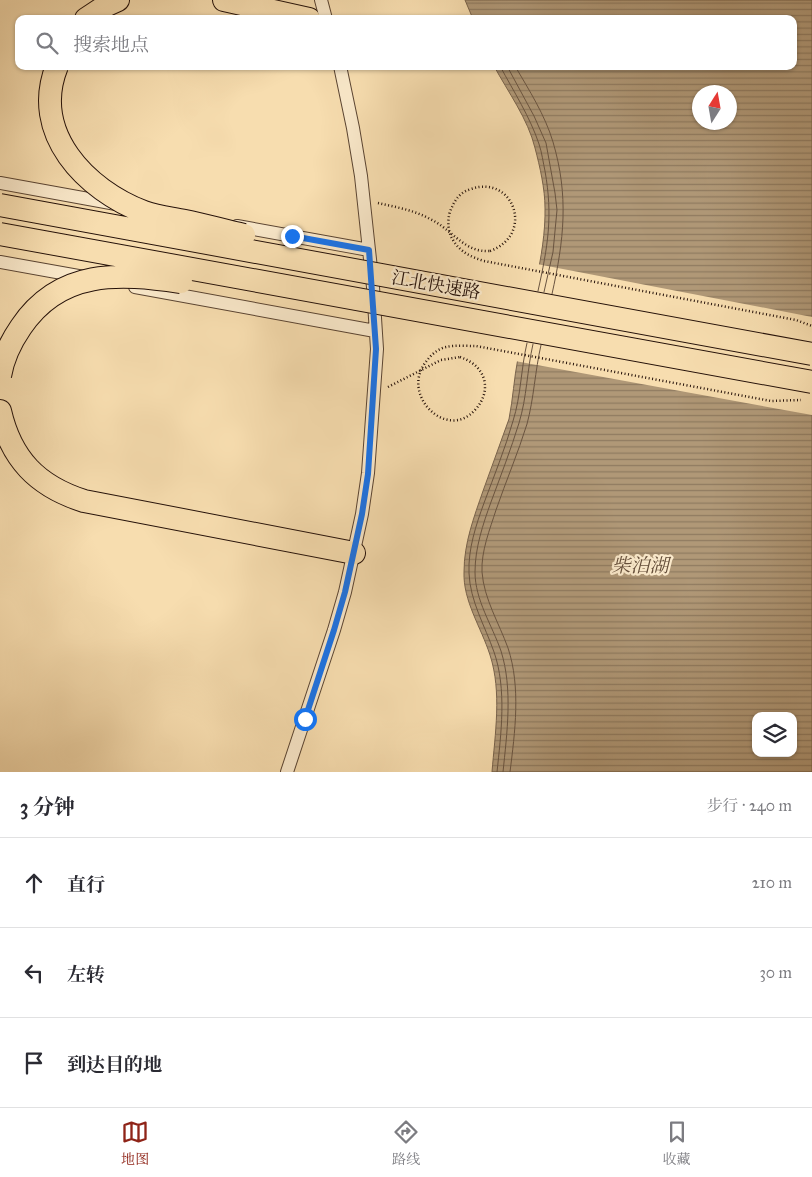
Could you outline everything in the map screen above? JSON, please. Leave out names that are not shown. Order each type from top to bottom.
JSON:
[{"type":"highway","points":[[92,15],[118,0]]},
{"type":"highway","points":[[224,0],[291,15]]},
{"type":"highway","points":[[56,70],[52,85],[51,112],[62,146],[68,156],[88,178],[128,205],[164,218],[496,296]]},
{"type":"highway","name":"江北快速路","points":[[0,205],[812,354]]},
{"type":"highway","name":"江北快速路","points":[[0,234],[482,322],[808,391]]},
{"type":"highway","points":[[0,376],[12,340],[32,313],[58,292],[95,278],[140,276],[482,322]]},
{"type":"highway","points":[[0,411],[4,430],[25,465],[45,483],[70,496],[84,501],[354,553]]},
{"type":"street","points":[[321,0],[325,15]]},
{"type":"street","points":[[287,772],[334,630],[354,553],[368,474],[376,331],[364,200],[353,128],[341,70]]},
{"type":"street","points":[[0,183],[369,250]]},
{"type":"street","points":[[0,262],[376,331]]},
{"type":"path","points":[[364,200],[428,218],[440,224],[469,248],[481,252],[500,248],[508,241],[514,231],[515,211],[510,199],[494,188],[477,187],[464,191],[457,197],[451,208],[449,216],[449,227],[451,237],[463,252],[471,257],[492,263],[796,320],[812,326]]},
{"type":"path","points":[[374,393],[441,360],[460,357],[476,366],[482,374],[485,386],[481,403],[467,417],[455,420],[441,418],[432,413],[420,397],[418,386],[419,376],[429,358],[438,350],[447,347],[464,346],[486,348],[771,401],[808,391]]},
{"type":"water","name":"柴泊湖","points":[[465,0],[812,0],[812,772],[492,772],[497,713],[496,684],[490,655],[466,593],[464,561],[473,520],[509,419],[518,358],[536,284],[543,245],[545,201],[539,163],[528,127],[496,70],[797,70],[797,15],[471,15]]},
{"type":"pier","points":[[537,264],[812,317],[812,415],[515,361]]},
{"type":"route","points":[[292,236],[369,250],[376,349],[368,474],[362,514],[345,592],[305,719]]}]
